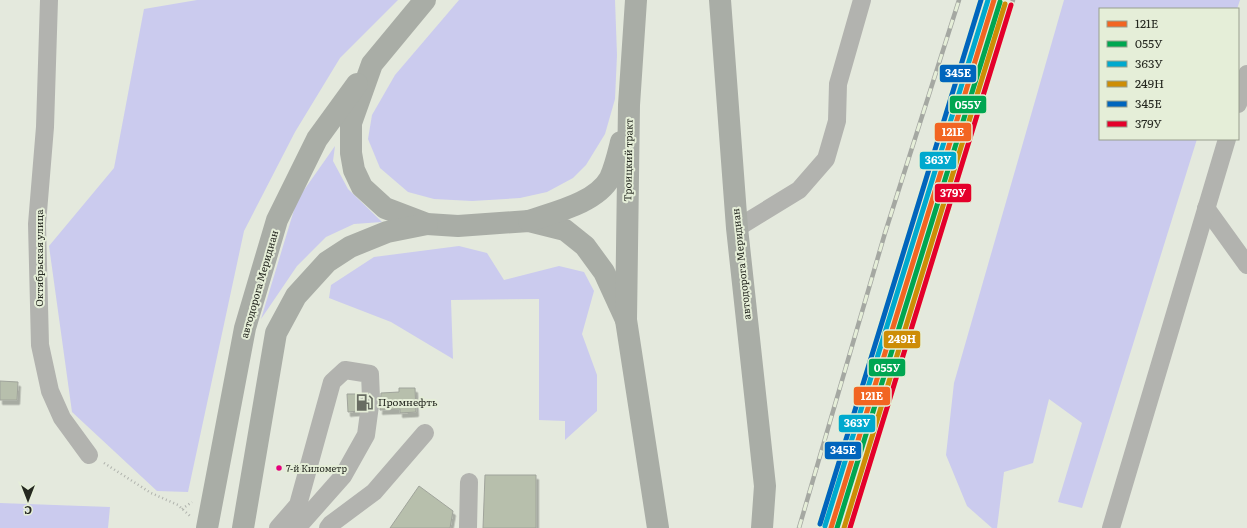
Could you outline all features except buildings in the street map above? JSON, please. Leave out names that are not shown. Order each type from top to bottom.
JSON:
[{"type":"main road","name":"Троицкий тракт","points":[[425,0],[372,64],[351,122],[351,153],[354,170],[362,187],[385,208],[427,224],[458,226],[529,221],[565,230],[585,246],[604,272],[626,320]]},
{"type":"main road","points":[[628,0],[632,48]]},
{"type":"main road","name":"Троицкий тракт","points":[[636,0],[629,104],[626,320],[658,528]]},
{"type":"main road","name":"автодорога Меридиан","points":[[720,0],[737,228],[765,486],[762,528]]},
{"type":"main road","name":"автодорога Меридиан","points":[[200,523],[245,328],[277,220],[317,139],[372,64]]},
{"type":"main road","points":[[529,221],[574,205],[595,194],[609,179],[617,159],[629,104]]},
{"type":"main road","points":[[248,524],[276,333],[296,296],[327,262],[350,247],[386,232],[427,224]]},
{"type":"street","name":"Октябрьская улица","points":[[49,0],[45,127],[37,224],[40,345],[50,391],[62,418],[89,455]]},
{"type":"street","points":[[737,228],[799,190],[826,159],[837,121],[838,84],[862,0]]},
{"type":"street","points":[[1239,101],[1247,74]]},
{"type":"street","points":[[1111,528],[1227,140]]},
{"type":"street","points":[[1206,208],[1247,265]]},
{"type":"street","points":[[278,528],[298,505],[332,382],[345,370],[370,374],[371,398],[366,435],[343,476],[297,528]]},
{"type":"street","points":[[328,528],[331,524],[374,492],[425,433]]},
{"type":"street","points":[[468,528],[469,482]]},
{"type":"path","points":[[89,455],[129,478],[151,493],[178,505],[200,523]]},
{"type":"shaded area","points":[[197,0],[398,0],[340,58],[295,132],[244,231],[188,492],[157,491],[72,412],[49,246],[114,168],[144,9]]},
{"type":"shaded area","points":[[459,0],[615,0],[617,55],[615,99],[605,134],[586,165],[573,178],[547,192],[520,198],[472,201],[434,199],[408,192],[380,168],[368,139],[372,115],[395,75]]},
{"type":"shaded area","points":[[1064,0],[1240,0],[1237,8],[1099,8],[1099,140],[1197,140],[1082,508],[1058,502],[1082,423],[1049,399],[1033,463],[1004,472],[997,528],[992,528],[967,506],[946,455],[954,383]]},
{"type":"shaded area","points":[[335,146],[333,161],[348,189],[382,222],[354,224],[326,237],[297,266],[261,319],[297,200]]},
{"type":"shaded area","points":[[459,246],[487,253],[504,280],[559,266],[584,272],[594,291],[582,334],[597,375],[597,411],[565,440],[565,421],[539,420],[539,299],[451,300],[453,359],[391,322],[329,298],[331,285],[374,257]]},
{"type":"shaded area","points":[[0,503],[110,507],[108,528],[0,528]]},
{"type":"railway","points":[[799,528],[885,233],[959,0]]},
{"type":"railway","points":[[848,528],[1013,0]]},
{"type":"transit line","name":"345Е","points":[[820,524],[981,0]]},
{"type":"transit line","name":"363У","points":[[825,526],[988,0]]},
{"type":"transit line","name":"121Е","points":[[831,528],[994,0]]},
{"type":"transit line","name":"055У","points":[[837,528],[1000,2]]},
{"type":"transit line","name":"249Н","points":[[844,528],[1005,4]]},
{"type":"transit line","name":"379У","points":[[850,528],[1011,5]]},
{"type":"place","name":"Промнефть","points":[[365,402]]},
{"type":"place","name":"7-й Километр","points":[[279,468]]}]
